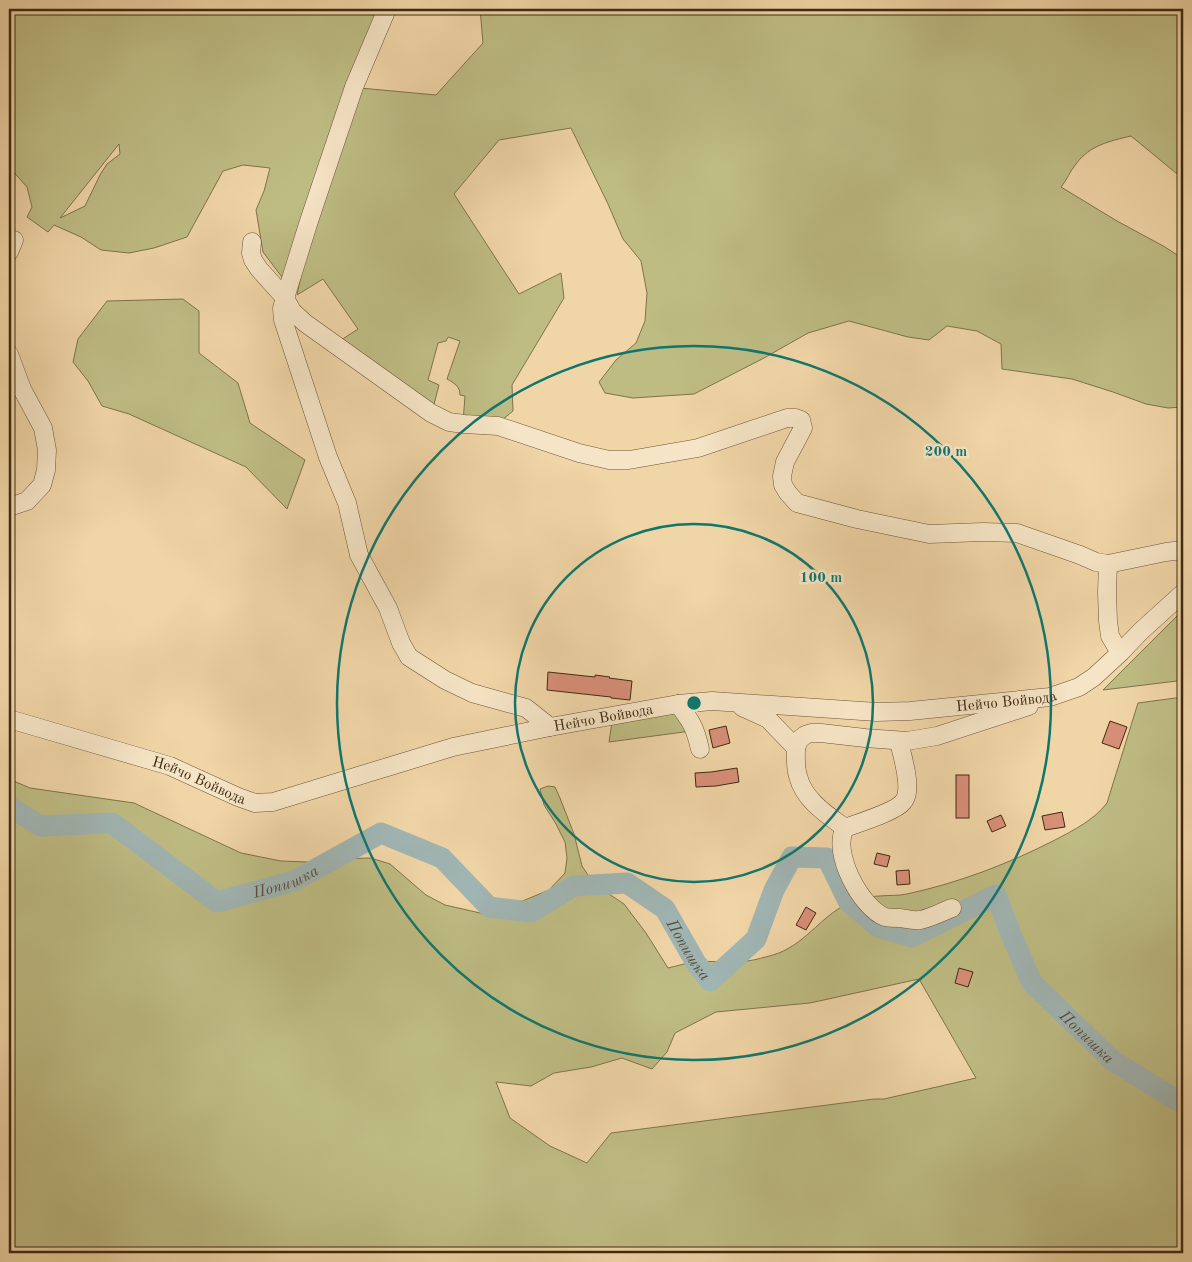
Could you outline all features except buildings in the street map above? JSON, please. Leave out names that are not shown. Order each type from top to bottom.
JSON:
[{"type":"street","points":[[387,9],[354,87],[309,221],[282,308],[283,320],[328,457],[347,502],[359,555],[388,608],[401,643],[409,657],[444,680],[472,693],[526,708],[550,727]]},
{"type":"street","points":[[252,242],[253,260],[285,298],[292,311],[431,413],[449,422],[498,426],[579,453],[609,460],[629,460],[698,448],[788,418],[796,418],[801,420],[803,428],[785,462],[782,476],[783,485],[797,502],[857,519],[929,534],[1017,533],[1096,562],[1108,564],[1183,550]]},
{"type":"street","points":[[9,354],[22,389],[43,428],[47,450],[46,470],[42,485],[27,501],[9,507]]},
{"type":"street","points":[[1108,564],[1107,592],[1110,636],[1120,653]]},
{"type":"street","name":"Нейчо Войвода","points":[[9,719],[170,766],[255,803],[273,802],[453,747],[678,704],[712,701],[877,712],[910,711],[1050,697],[1079,687],[1094,678],[1141,631],[1183,593]]},
{"type":"street","points":[[846,828],[810,799],[797,776],[796,748],[799,740],[805,735],[821,732],[907,741],[936,736],[1024,708],[1050,697]]},
{"type":"street","points":[[732,702],[768,719],[796,748]]},
{"type":"street","points":[[678,704],[696,730],[700,749]]},
{"type":"street","points":[[899,741],[907,782],[907,793],[903,802],[897,807],[846,828],[842,833],[845,862],[851,880],[862,896],[876,912],[886,917],[921,920],[952,908]]},
{"type":"shaded area","points":[[9,9],[378,9],[285,281],[263,252],[256,210],[264,191],[270,168],[243,165],[223,171],[187,237],[154,248],[129,253],[101,250],[81,237],[54,225],[48,232],[27,217],[32,207],[27,187],[9,167]],"holes":[[[119,144],[120,154],[107,164],[85,206],[60,218]]]},
{"type":"shaded area","points":[[480,9],[1183,9],[1183,176],[1176,173],[1131,136],[1108,142],[1088,152],[1074,167],[1061,187],[1183,259],[1183,407],[1168,408],[1146,404],[1072,379],[1002,369],[1001,344],[977,331],[947,326],[929,340],[908,337],[849,321],[808,333],[694,394],[633,398],[605,393],[599,382],[616,360],[636,343],[645,321],[647,293],[641,261],[623,239],[571,128],[499,140],[454,194],[519,294],[561,273],[564,298],[512,385],[513,411],[497,424],[463,422],[465,396],[460,395],[458,387],[447,379],[460,341],[448,337],[446,341],[438,343],[428,380],[439,385],[432,412],[338,342],[358,329],[323,279],[297,295],[307,248],[360,88],[436,95],[483,43]]},
{"type":"shaded area","points":[[183,299],[199,311],[199,353],[238,383],[250,423],[305,460],[287,509],[246,467],[129,414],[102,406],[88,381],[73,362],[78,339],[107,301]]},
{"type":"shaded area","points":[[1183,610],[1183,678],[1177,681],[1103,690]]},
{"type":"shaded area","points":[[1183,697],[1183,1253],[9,1253],[9,779],[30,788],[134,803],[241,853],[281,861],[307,862],[371,858],[390,864],[426,895],[445,905],[489,915],[549,890],[565,873],[567,858],[565,842],[544,805],[540,789],[548,786],[555,787],[574,834],[582,866],[594,884],[624,904],[646,933],[668,968],[694,962],[741,962],[773,955],[794,945],[828,916],[847,904],[872,897],[900,895],[926,890],[964,878],[1019,857],[1069,832],[1090,820],[1107,803],[1138,703]],"holes":[[[919,979],[976,1078],[884,1099],[611,1133],[587,1163],[550,1146],[510,1118],[496,1082],[531,1086],[554,1073],[591,1067],[622,1058],[652,1069],[667,1052],[675,1033],[716,1012],[810,1003]]]},
{"type":"shaded area","points":[[676,710],[691,731],[609,742],[612,722]]},
{"type":"waterway","name":"Попишка","points":[[9,806],[40,826],[112,823],[217,902],[294,881],[381,833],[442,858],[489,907],[531,912],[574,886],[627,883],[665,909],[696,963],[710,981],[756,939],[774,890],[792,857],[827,858],[848,901],[878,927],[911,937],[996,895],[1032,983],[1113,1061],[1183,1104]]}]
